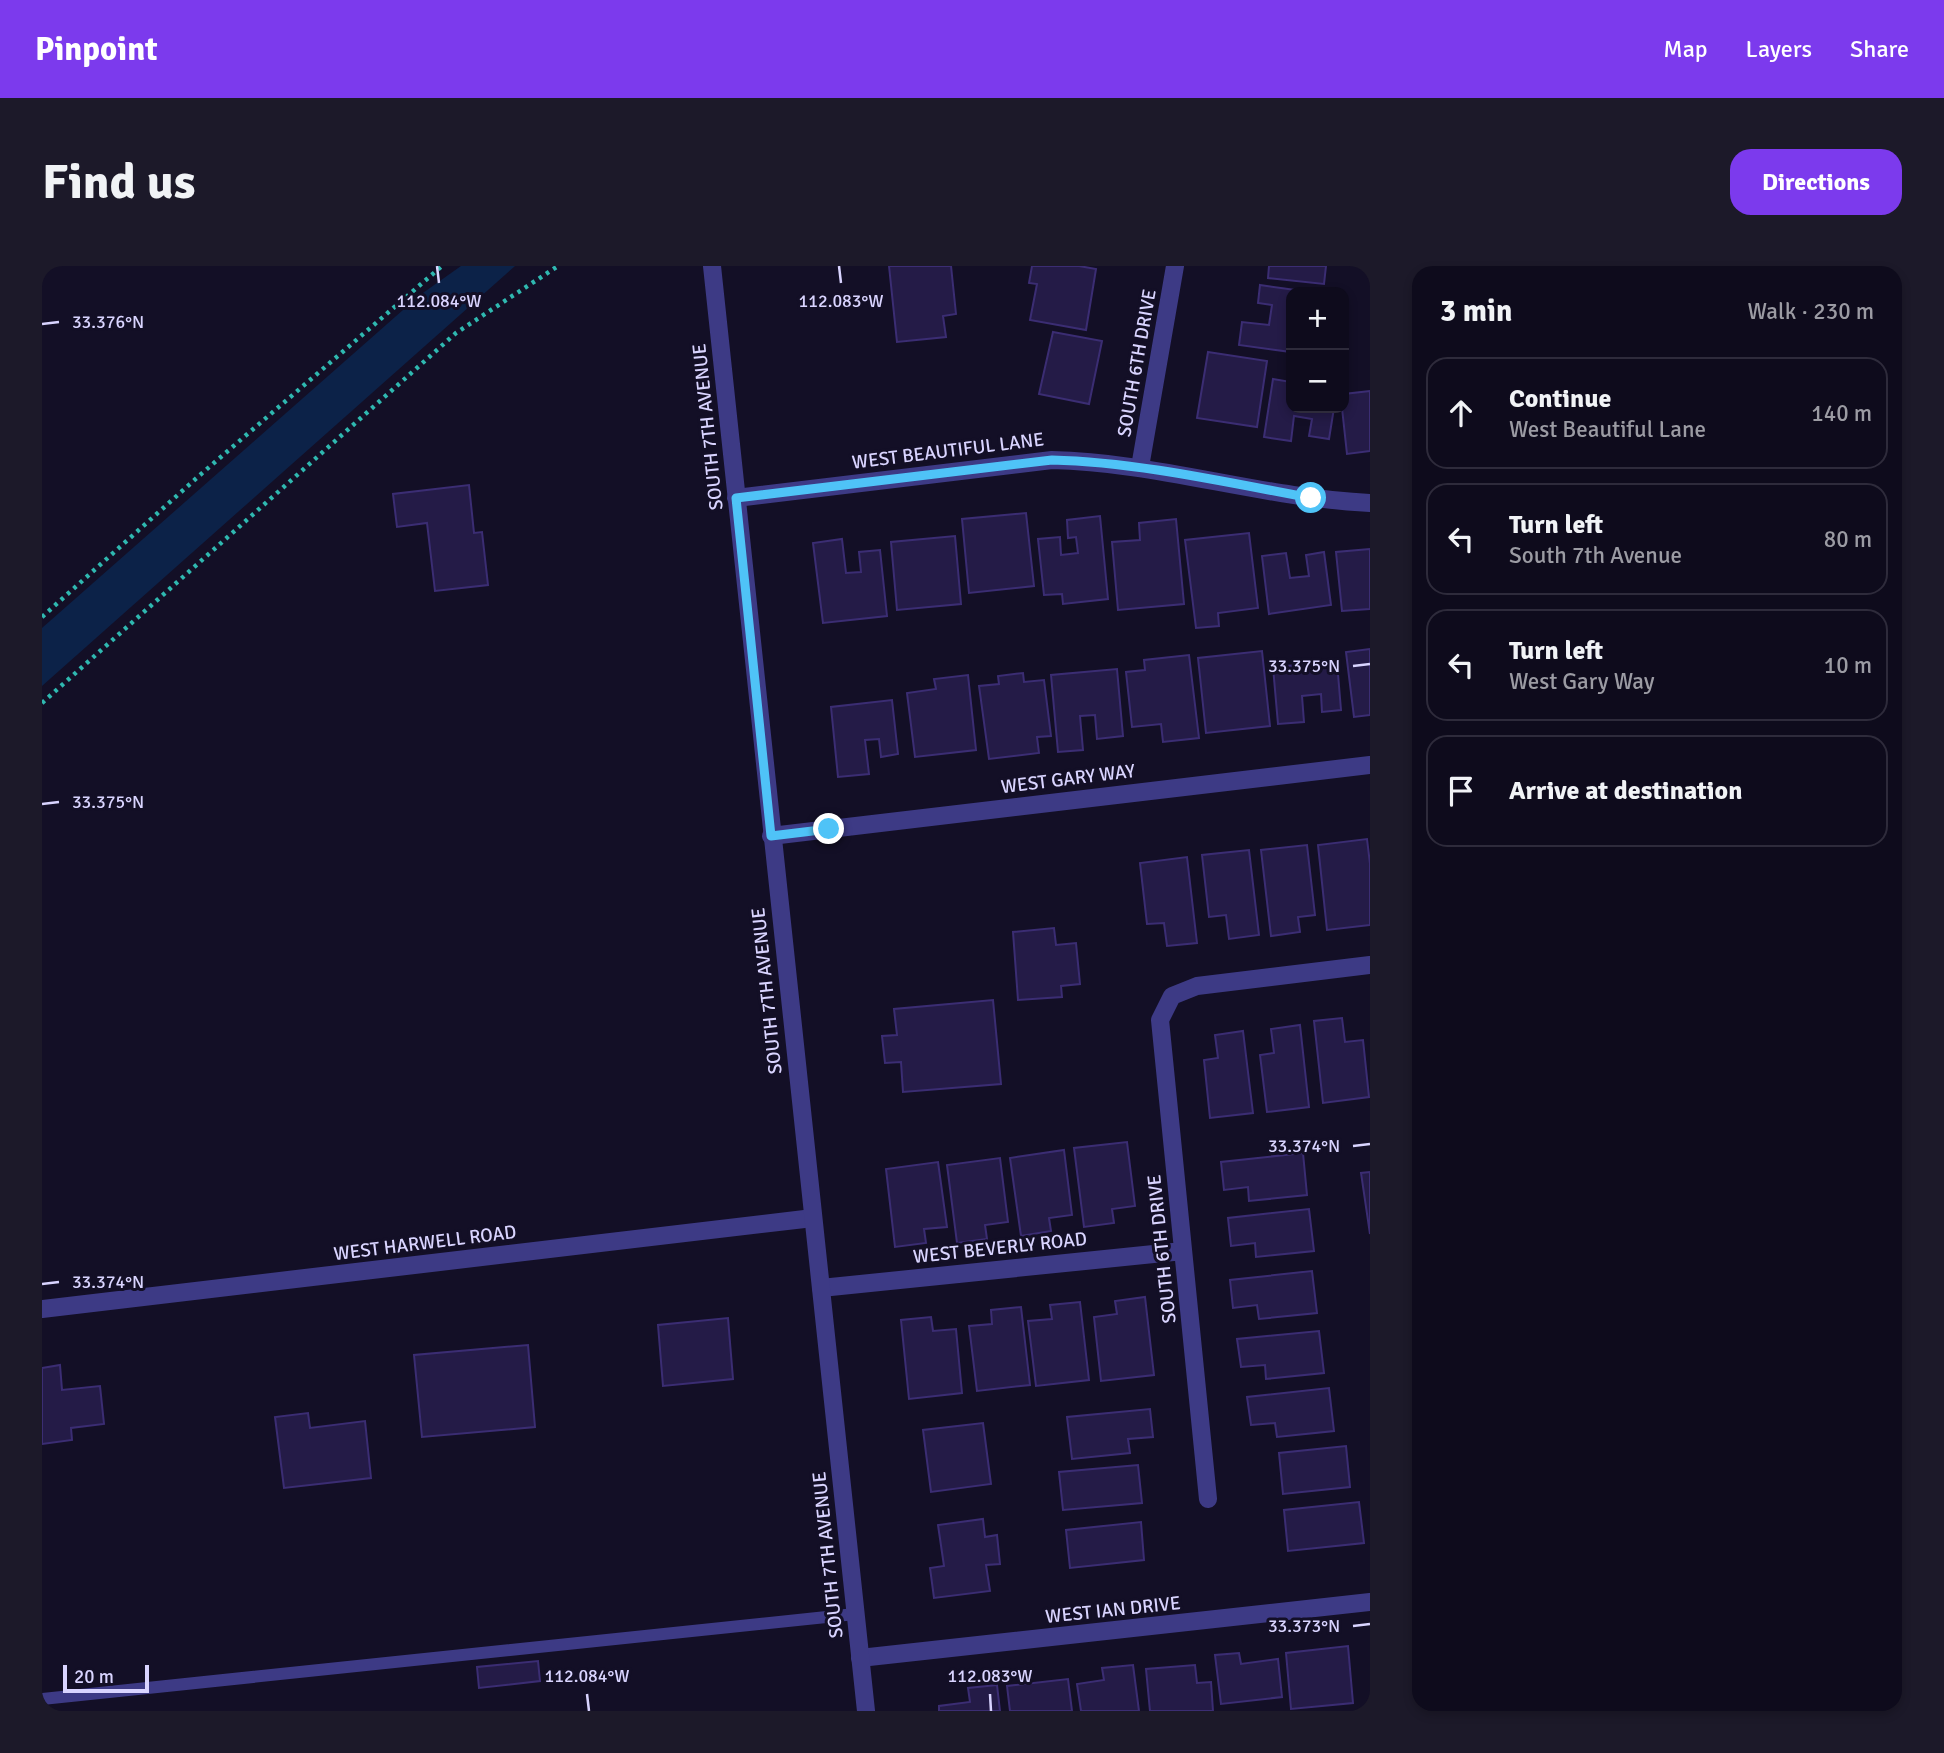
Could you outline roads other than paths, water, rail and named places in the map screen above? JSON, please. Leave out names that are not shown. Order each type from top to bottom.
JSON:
[{"type":"street","name":"SOUTH 7TH AVENUE","points":[[712,266],[866,1711]]},
{"type":"street","name":"SOUTH 6TH DRIVE","points":[[1140,467],[1175,266]]},
{"type":"street","name":"WEST BEAUTIFUL LANE","points":[[736,498],[1052,460],[1093,461],[1140,467],[1311,498],[1370,503]]},
{"type":"street","name":"WEST GARY WAY","points":[[771,836],[1370,765]]},
{"type":"street","name":"SOUTH 6TH DRIVE","points":[[1208,1499],[1160,1020],[1172,996],[1197,986],[1370,965]]},
{"type":"street","name":"WEST HARWELL ROAD","points":[[42,1309],[813,1218]]},
{"type":"street","name":"WEST BEVERLY ROAD","points":[[821,1288],[1183,1251]]},
{"type":"street","name":"WEST IAN DRIVE","points":[[860,1658],[1370,1602]]},
{"type":"lane","points":[[42,1699],[855,1614]]},
{"type":"water","points":[[461,266],[515,266],[42,686],[42,628],[420,295]]}]
